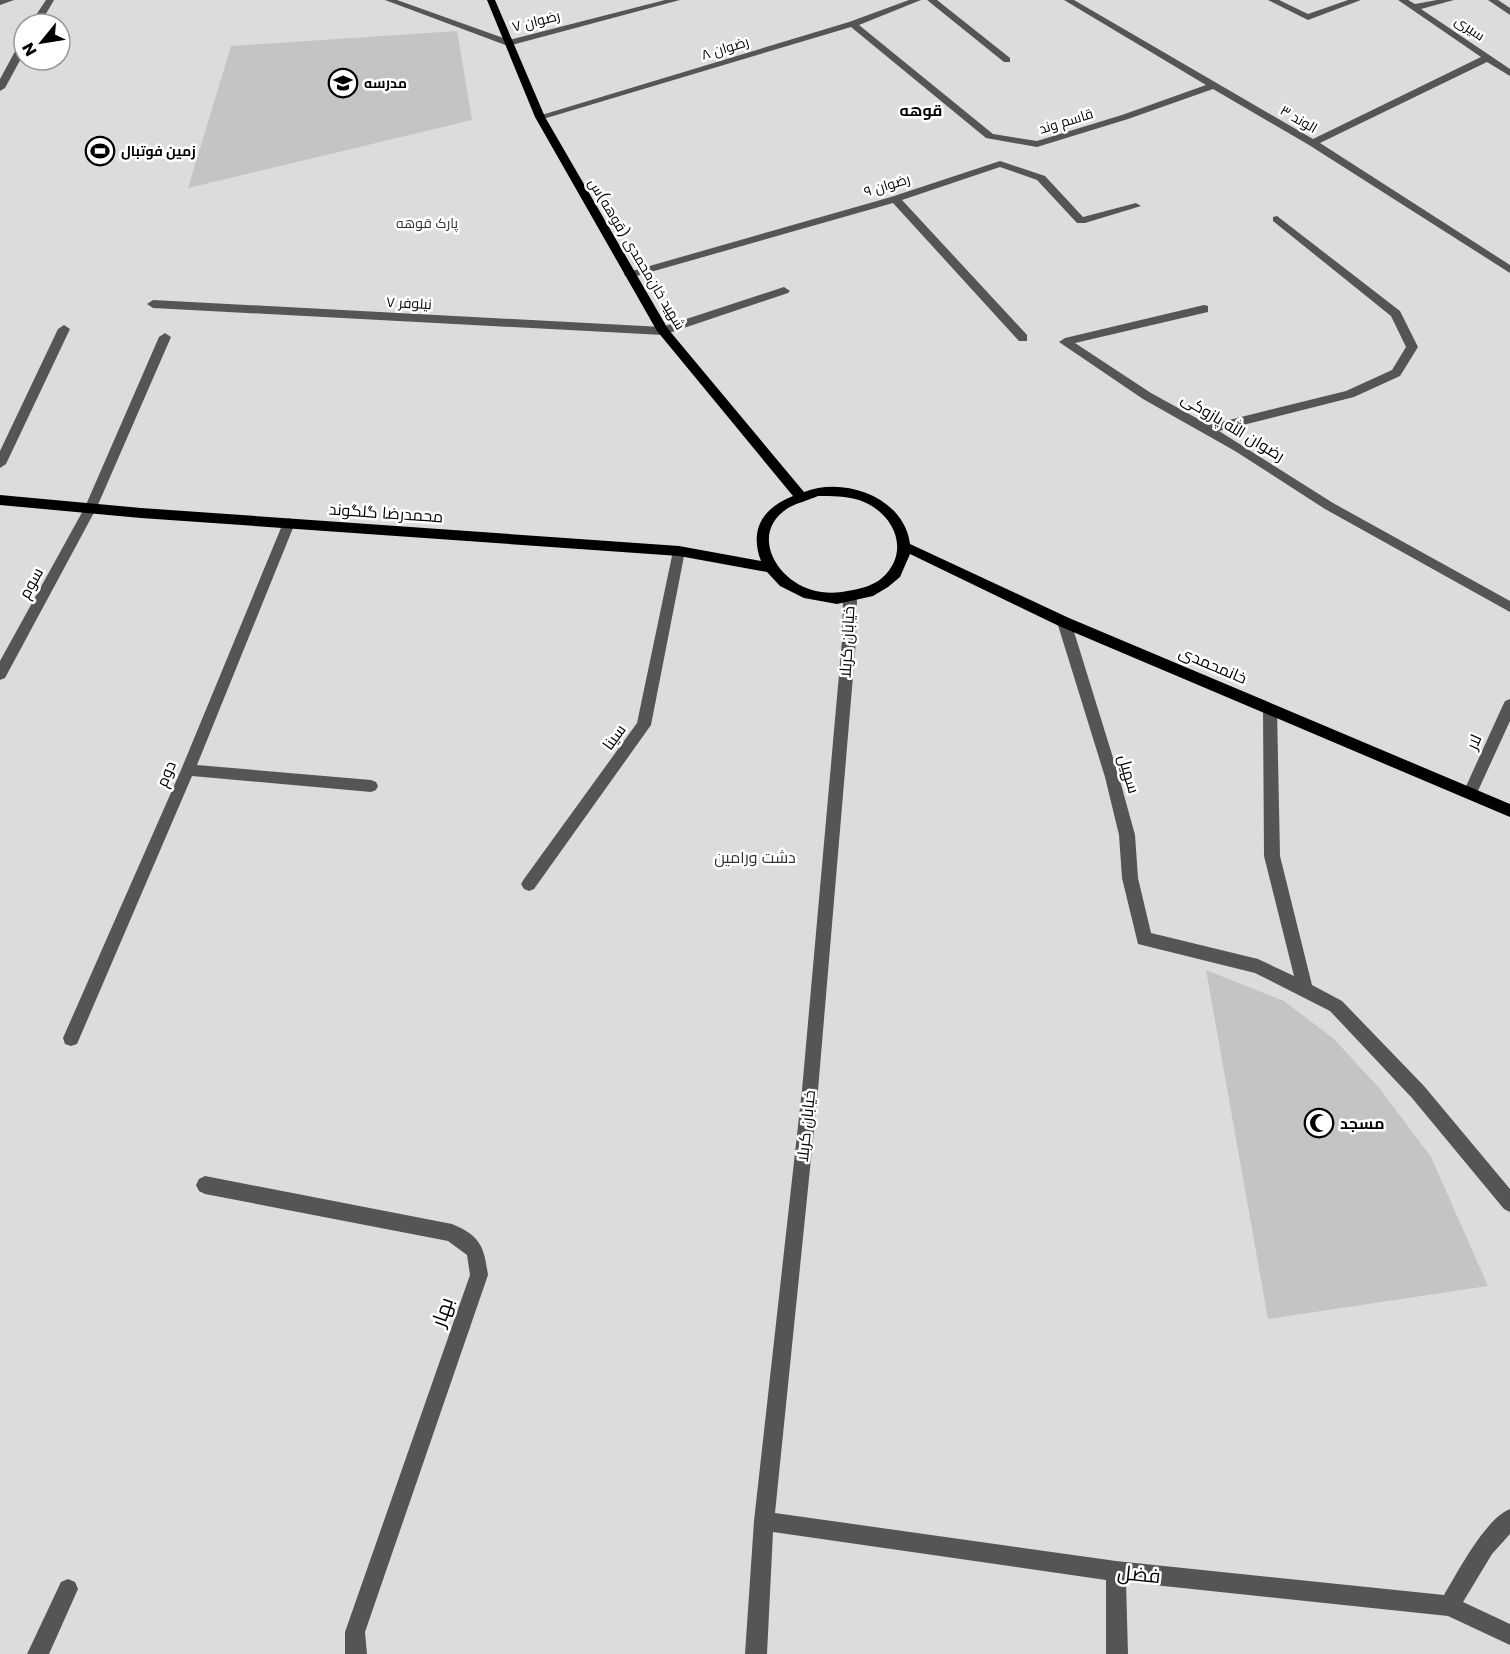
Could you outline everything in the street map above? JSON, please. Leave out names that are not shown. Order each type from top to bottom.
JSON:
[{"type":"main road","name":"شهید خان‌محمدی (قوهه)س","points":[[491,0],[540,117],[663,331],[800,496]]},
{"type":"main road","points":[[835,492],[854,494],[885,509],[896,520],[903,533],[906,547],[903,561],[895,574],[883,585],[868,593],[830,598],[794,589],[779,579],[768,567],[762,546],[764,526],[785,504],[800,496],[835,492]]},
{"type":"main road","name":"محمدرضا گلگوند","points":[[0,500],[679,551],[768,567]]},
{"type":"main road","name":"خانمحمدی","points":[[906,547],[1064,622],[1510,811]]},
{"type":"street","points":[[0,2],[10,0]]},
{"type":"street","points":[[389,0],[508,43]]},
{"type":"street","name":"رضوان ۷","points":[[508,43],[676,0]]},
{"type":"street","name":"رضوان ۸","points":[[540,117],[852,24],[917,0]]},
{"type":"street","points":[[931,0],[1007,60]]},
{"type":"street","name":"الوند ۳","points":[[1068,0],[1313,143],[1510,270]]},
{"type":"street","points":[[1272,0],[1308,17],[1357,0]]},
{"type":"street","points":[[1402,0],[1415,7],[1450,0]]},
{"type":"street","points":[[1492,0],[1510,12]]},
{"type":"street","name":"سیری","points":[[1415,7],[1510,73]]},
{"type":"street","name":"قاسم وند","points":[[852,24],[990,136],[1037,144],[1125,117],[1215,85]]},
{"type":"street","points":[[1313,143],[1489,57]]},
{"type":"street","points":[[0,88],[12,66]]},
{"type":"street","name":"رضوان ۹","points":[[629,275],[895,199],[1000,164],[1041,178],[1082,221],[1136,206]]},
{"type":"street","points":[[895,199],[1023,338]]},
{"type":"street","points":[[1207,430],[1350,394],[1396,373],[1412,347],[1396,314],[1277,219]]},
{"type":"street","points":[[663,331],[784,291]]},
{"type":"street","name":"نیلوفر ۷","points":[[153,304],[663,331]]},
{"type":"street","name":"رضوان الله پازوکی","points":[[1204,309],[1065,342],[1147,396],[1207,430],[1329,506],[1510,607]]},
{"type":"street","points":[[0,464],[64,329]]},
{"type":"street","name":"سوم","points":[[0,674],[91,507],[165,337]]},
{"type":"street","name":"دوم","points":[[71,1038],[188,770],[288,523]]},
{"type":"street","name":"سینا","points":[[529,884],[644,725],[679,551]]},
{"type":"street","name":"خیابان کربلا","points":[[756,1654],[764,1521],[810,1090],[849,641],[850,597]]},
{"type":"street","name":"سهیل","points":[[1064,622],[1112,777],[1127,835],[1130,878],[1144,939],[1258,966],[1305,990]]},
{"type":"street","name":"لار","points":[[1470,793],[1510,705]]},
{"type":"street","points":[[1270,709],[1272,856],[1305,990],[1336,1006],[1418,1092],[1510,1203]]},
{"type":"street","points":[[188,770],[371,786]]},
{"type":"street","name":"بهار","points":[[205,1185],[452,1233],[475,1250],[479,1275],[355,1632],[356,1654]]},
{"type":"street","points":[[1449,1606],[1485,1547],[1510,1519]]},
{"type":"street","name":"فضل","points":[[764,1521],[1116,1571],[1449,1606],[1510,1635]]},
{"type":"street","points":[[1116,1571],[1117,1654]]},
{"type":"street","points":[[38,1654],[68,1589]]},
{"type":"green space","name":"دشت ورامین","points":[[0,0],[1510,0],[1510,1654],[0,1654]]},
{"type":"building","name":"مدرسه","points":[[457,31],[472,120],[188,188],[231,46]]},
{"type":"building","name":"مسجد","points":[[1206,970],[1284,1001],[1334,1039],[1380,1089],[1431,1157],[1488,1286],[1268,1319]]},
{"type":"place","name":"مدرسه","points":[[343,83]]},
{"type":"place","name":"زمین فوتبال","points":[[100,151]]},
{"type":"place","name":"مسجد","points":[[1319,1123]]},
{"type":"district","name":"قوهه","points":[[921,110]]},
{"type":"park label","name":"پارک قوهه","points":[[427,223]]}]
